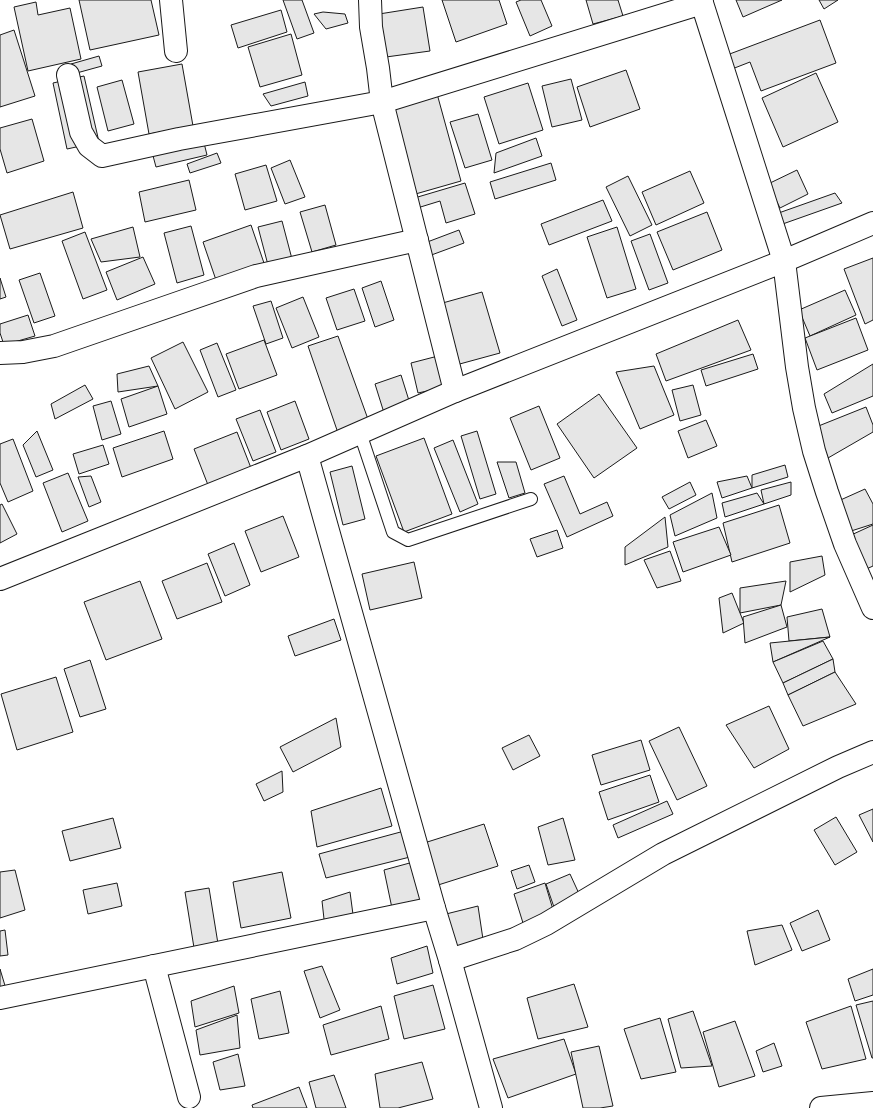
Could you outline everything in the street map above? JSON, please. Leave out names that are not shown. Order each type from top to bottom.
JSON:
[{"type":"street","points":[[171,0],[176,51]]},
{"type":"street","points":[[370,0],[371,27],[382,102],[454,391]]},
{"type":"street","points":[[68,75],[81,132],[89,146],[102,156],[179,139],[382,102],[702,1],[784,261],[797,367],[804,408],[814,451],[845,544],[873,608]]},
{"type":"street","points":[[0,578],[307,456],[454,391],[784,261],[873,223]]},
{"type":"street","points":[[0,353],[23,352],[54,346],[256,276],[417,240]]},
{"type":"street","points":[[307,456],[491,1108]]},
{"type":"street","points":[[450,960],[515,939],[546,924],[663,854],[838,767],[873,752]]},
{"type":"street","points":[[0,998],[434,908]]},
{"type":"street","points":[[154,966],[189,1097]]},
{"type":"street","points":[[821,1108],[873,1103]]},
{"type":"lane","points":[[360,433],[392,532],[408,540],[531,499]]},
{"type":"building","points":[[79,0],[151,0],[159,35],[90,50]]},
{"type":"building","points":[[283,0],[302,0],[314,33],[297,39]]},
{"type":"building","points":[[442,0],[499,0],[507,24],[456,42]]},
{"type":"building","points":[[521,0],[541,0],[552,26],[530,36],[516,2]]},
{"type":"building","points":[[586,0],[618,0],[623,16],[593,24]]},
{"type":"building","points":[[736,0],[782,0],[743,17]]},
{"type":"building","points":[[819,0],[838,0],[824,9]]},
{"type":"building","points":[[36,2],[38,15],[70,8],[81,59],[28,71],[14,7]]},
{"type":"building","points":[[423,7],[430,51],[386,57],[379,14]]},
{"type":"building","points":[[281,10],[287,32],[238,48],[231,25]]},
{"type":"building","points":[[323,12],[345,14],[348,23],[326,29],[314,14]]},
{"type":"building","points":[[820,20],[836,63],[761,91],[750,62],[732,69],[727,55]]},
{"type":"building","points":[[14,30],[35,96],[0,107],[0,35]]},
{"type":"building","points":[[291,34],[302,75],[260,87],[248,47]]},
{"type":"building","points":[[99,56],[102,66],[73,74],[71,64]]},
{"type":"building","points":[[182,64],[193,126],[149,134],[138,72]]},
{"type":"building","points":[[626,70],[640,109],[590,127],[577,87]]},
{"type":"building","points":[[816,73],[838,122],[783,147],[762,98]]},
{"type":"building","points":[[84,76],[99,142],[67,149],[53,83]]},
{"type":"building","points":[[571,79],[582,120],[552,127],[542,86]]},
{"type":"building","points":[[122,80],[134,124],[108,131],[97,87]]},
{"type":"building","points":[[305,82],[308,96],[271,106],[263,94]]},
{"type":"building","points":[[528,83],[543,130],[499,144],[484,97]]},
{"type":"building","points":[[436,90],[461,181],[412,195],[387,105]]},
{"type":"building","points":[[478,114],[492,160],[465,168],[450,122]]},
{"type":"building","points":[[32,119],[44,161],[7,173],[0,149],[0,128]]},
{"type":"building","points":[[536,138],[542,156],[494,173],[496,153]]},
{"type":"building","points":[[203,139],[207,155],[156,167],[152,152]]},
{"type":"building","points":[[217,153],[221,163],[190,173],[187,164]]},
{"type":"building","points":[[290,160],[305,197],[285,204],[271,168]]},
{"type":"building","points":[[551,163],[556,180],[495,199],[490,182]]},
{"type":"building","points":[[266,165],[277,201],[245,210],[235,174]]},
{"type":"building","points":[[797,170],[808,194],[780,208],[768,184]]},
{"type":"building","points":[[690,171],[704,203],[656,225],[642,192]]},
{"type":"building","points":[[628,176],[652,225],[630,236],[606,187]]},
{"type":"building","points":[[189,180],[196,210],[145,222],[139,192]]},
{"type":"building","points":[[465,183],[475,214],[446,223],[440,201],[414,209],[411,199]]},
{"type":"building","points":[[73,192],[83,228],[10,249],[0,215]]},
{"type":"building","points":[[835,193],[842,203],[777,226],[773,215]]},
{"type":"building","points":[[603,200],[612,221],[549,245],[541,224]]},
{"type":"building","points":[[325,205],[336,245],[312,252],[300,212]]},
{"type":"building","points":[[707,212],[722,250],[673,270],[657,232]]},
{"type":"building","points":[[282,221],[292,259],[268,265],[258,227]]},
{"type":"building","points":[[251,225],[265,266],[217,283],[203,242]]},
{"type":"building","points":[[191,226],[204,275],[177,283],[164,233]]},
{"type":"building","points":[[133,227],[140,257],[101,262],[91,239]]},
{"type":"building","points":[[617,227],[636,289],[607,298],[587,237]]},
{"type":"building","points":[[459,230],[464,243],[426,257],[422,244]]},
{"type":"building","points":[[85,232],[107,290],[83,299],[62,241]]},
{"type":"building","points":[[650,234],[668,283],[649,290],[631,241]]},
{"type":"building","points":[[143,257],[155,284],[117,300],[106,272]]},
{"type":"building","points":[[873,258],[873,320],[865,324],[844,269]]},
{"type":"building","points":[[557,269],[577,320],[562,326],[542,276]]},
{"type":"building","points":[[40,273],[55,316],[34,323],[19,280]]},
{"type":"building","points":[[0,278],[6,297],[0,299]]},
{"type":"building","points":[[381,281],[394,320],[375,327],[362,288]]},
{"type":"building","points":[[354,289],[365,321],[337,330],[326,298]]},
{"type":"building","points":[[845,290],[856,315],[810,336],[799,310]]},
{"type":"building","points":[[482,292],[500,353],[456,365],[439,304]]},
{"type":"building","points":[[303,297],[319,337],[292,348],[276,308]]},
{"type":"building","points":[[271,301],[283,338],[266,344],[253,306]]},
{"type":"building","points":[[28,315],[35,336],[4,345],[0,333],[0,324]]},
{"type":"building","points":[[856,318],[868,350],[817,370],[805,338]]},
{"type":"building","points":[[738,320],[751,350],[666,381],[656,354]]},
{"type":"building","points":[[338,336],[369,422],[338,433],[308,346]]},
{"type":"building","points":[[264,340],[277,375],[239,389],[226,354]]},
{"type":"building","points":[[183,342],[208,392],[175,409],[151,358]]},
{"type":"building","points":[[217,343],[236,390],[218,397],[200,350]]},
{"type":"building","points":[[753,354],[758,369],[706,386],[701,370]]},
{"type":"building","points":[[438,356],[445,387],[418,393],[411,363]]},
{"type":"building","points":[[873,364],[873,396],[832,413],[824,394]]},
{"type":"building","points":[[149,366],[158,386],[118,392],[117,374]]},
{"type":"building","points":[[654,366],[674,415],[640,429],[616,372]]},
{"type":"building","points":[[401,375],[411,407],[385,416],[375,384]]},
{"type":"building","points":[[85,385],[93,399],[55,419],[51,404]]},
{"type":"building","points":[[693,385],[701,415],[680,421],[672,390]]},
{"type":"building","points":[[158,386],[167,414],[129,427],[121,399]]},
{"type":"building","points":[[599,394],[637,448],[594,478],[557,424]]},
{"type":"building","points":[[111,401],[121,434],[102,440],[93,406]]},
{"type":"building","points":[[295,401],[309,439],[281,450],[267,412]]},
{"type":"building","points":[[539,406],[560,458],[531,470],[510,418]]},
{"type":"building","points":[[866,407],[873,425],[873,432],[828,458],[816,427]]},
{"type":"building","points":[[260,410],[276,452],[253,461],[236,419]]},
{"type":"building","points":[[706,420],[717,446],[688,458],[678,431]]},
{"type":"building","points":[[37,431],[53,470],[36,477],[23,445]]},
{"type":"building","points":[[164,431],[173,459],[122,477],[113,448]]},
{"type":"building","points":[[477,431],[496,494],[480,499],[461,436]]},
{"type":"building","points":[[237,432],[251,468],[208,485],[194,449]]},
{"type":"building","points":[[424,438],[452,514],[404,532],[376,456]]},
{"type":"building","points":[[13,439],[33,491],[8,502],[0,483],[0,444]]},
{"type":"building","points":[[453,440],[478,504],[460,512],[434,448]]},
{"type":"building","points":[[103,445],[109,464],[79,474],[73,454]]},
{"type":"building","points":[[497,462],[516,462],[525,493],[509,498]]},
{"type":"building","points":[[785,465],[788,477],[752,488],[752,475]]},
{"type":"building","points":[[352,466],[365,519],[343,525],[330,472]]},
{"type":"building","points":[[68,473],[88,521],[62,532],[43,483]]},
{"type":"building","points":[[91,476],[101,502],[89,507],[78,477]]},
{"type":"building","points":[[564,476],[580,514],[607,502],[613,516],[567,537],[544,484]]},
{"type":"building","points":[[747,476],[752,488],[722,498],[717,482]]},
{"type":"building","points":[[690,482],[696,495],[669,509],[662,497]]},
{"type":"building","points":[[791,482],[791,495],[764,504],[761,490]]},
{"type":"building","points":[[865,489],[873,504],[873,524],[848,532],[836,502]]},
{"type":"building","points":[[712,493],[717,518],[675,536],[670,515]]},
{"type":"building","points":[[757,493],[764,504],[725,517],[722,503]]},
{"type":"building","points":[[2,504],[17,534],[0,543],[0,505]]},
{"type":"building","points":[[779,505],[790,543],[732,562],[723,523]]},
{"type":"building","points":[[283,516],[299,557],[261,572],[245,531]]},
{"type":"building","points":[[665,517],[668,547],[625,565],[625,547]]},
{"type":"building","points":[[873,525],[873,566],[862,571],[849,536]]},
{"type":"building","points":[[719,527],[731,555],[683,572],[673,542]]},
{"type":"building","points":[[557,530],[563,548],[537,557],[530,539]]},
{"type":"building","points":[[234,543],[250,585],[225,596],[208,554]]},
{"type":"building","points":[[670,551],[681,581],[657,588],[644,560]]},
{"type":"building","points":[[822,556],[825,575],[790,592],[790,562]]},
{"type":"building","points":[[414,562],[422,598],[370,610],[362,574]]},
{"type":"building","points":[[207,563],[222,602],[177,619],[162,581]]},
{"type":"building","points":[[140,581],[162,639],[106,660],[84,602]]},
{"type":"building","points":[[786,581],[781,605],[740,613],[740,588]]},
{"type":"building","points":[[732,593],[744,623],[723,633],[719,598]]},
{"type":"building","points":[[781,605],[787,627],[745,643],[743,617]]},
{"type":"building","points":[[822,609],[830,637],[789,641],[787,617]]},
{"type":"building","points":[[334,619],[341,640],[295,656],[288,636]]},
{"type":"building","points":[[830,637],[773,662],[770,643]]},
{"type":"building","points":[[823,641],[833,659],[783,683],[773,662]]},
{"type":"building","points":[[833,659],[835,672],[788,695],[783,683]]},
{"type":"building","points":[[90,660],[106,709],[80,717],[64,669]]},
{"type":"building","points":[[835,672],[856,704],[803,726],[788,695]]},
{"type":"building","points":[[56,677],[73,732],[17,750],[1,694]]},
{"type":"building","points":[[769,706],[789,749],[754,768],[726,725]]},
{"type":"building","points":[[336,718],[341,747],[293,772],[280,747]]},
{"type":"building","points":[[679,727],[707,786],[677,800],[649,741]]},
{"type":"building","points":[[529,735],[540,756],[513,770],[502,748]]},
{"type":"building","points":[[641,740],[650,770],[601,785],[592,755]]},
{"type":"building","points":[[282,771],[283,792],[264,801],[256,784]]},
{"type":"building","points":[[650,775],[659,802],[608,820],[599,792]]},
{"type":"building","points":[[381,788],[392,826],[317,847],[311,811]]},
{"type":"building","points":[[667,801],[673,814],[618,838],[613,825]]},
{"type":"building","points":[[873,809],[873,842],[859,815]]},
{"type":"building","points":[[836,817],[857,852],[835,865],[814,830]]},
{"type":"building","points":[[113,818],[121,848],[70,861],[62,831]]},
{"type":"building","points":[[563,818],[575,860],[548,865],[538,827]]},
{"type":"building","points":[[484,824],[498,866],[435,886],[421,844]]},
{"type":"building","points":[[408,830],[414,856],[326,878],[319,854]]},
{"type":"building","points":[[417,861],[428,906],[393,913],[384,870]]},
{"type":"building","points":[[529,865],[535,882],[517,889],[511,871]]},
{"type":"building","points":[[15,870],[25,910],[0,918],[0,872]]},
{"type":"building","points":[[282,872],[291,918],[241,928],[233,882]]},
{"type":"building","points":[[570,874],[581,898],[556,913],[546,884]]},
{"type":"building","points":[[117,883],[122,906],[88,914],[83,890]]},
{"type":"building","points":[[545,883],[554,913],[523,923],[514,894]]},
{"type":"building","points":[[209,888],[219,950],[195,954],[185,892]]},
{"type":"building","points":[[350,892],[354,922],[325,928],[322,901]]},
{"type":"building","points":[[478,906],[484,946],[457,955],[446,914]]},
{"type":"building","points":[[818,910],[830,940],[802,951],[790,923]]},
{"type":"building","points":[[782,925],[792,950],[755,965],[747,931]]},
{"type":"building","points":[[5,930],[8,955],[0,956],[0,931]]},
{"type":"building","points":[[427,946],[433,973],[397,984],[391,958]]},
{"type":"building","points":[[322,966],[340,1010],[320,1018],[304,971]]},
{"type":"building","points":[[0,969],[6,989],[0,991]]},
{"type":"building","points":[[873,969],[873,995],[855,1001],[848,979]]},
{"type":"building","points":[[574,984],[588,1027],[538,1039],[527,998]]},
{"type":"building","points":[[433,985],[445,1029],[404,1039],[394,996]]},
{"type":"building","points":[[234,986],[239,1013],[195,1027],[191,1001]]},
{"type":"building","points":[[280,991],[289,1033],[259,1039],[251,999]]},
{"type":"building","points":[[873,1001],[873,1058],[872,1058],[856,1005]]},
{"type":"building","points":[[381,1006],[389,1039],[331,1055],[323,1025]]},
{"type":"building","points":[[851,1006],[866,1059],[822,1069],[806,1022]]},
{"type":"building","points":[[693,1011],[712,1066],[681,1068],[668,1019]]},
{"type":"building","points":[[237,1015],[240,1048],[200,1055],[196,1030]]},
{"type":"building","points":[[660,1018],[676,1072],[641,1079],[624,1029]]},
{"type":"building","points":[[735,1021],[755,1076],[719,1087],[703,1032]]},
{"type":"building","points":[[564,1039],[576,1074],[508,1098],[493,1059]]},
{"type":"building","points":[[774,1043],[782,1066],[763,1072],[756,1051]]},
{"type":"building","points":[[599,1046],[613,1106],[583,1108],[571,1052]]},
{"type":"building","points":[[238,1054],[245,1086],[220,1090],[213,1062]]},
{"type":"building","points":[[422,1062],[433,1099],[398,1108],[380,1108],[375,1074]]},
{"type":"building","points":[[334,1075],[346,1108],[316,1108],[309,1082]]},
{"type":"building","points":[[299,1087],[307,1108],[253,1108],[252,1105]]}]
